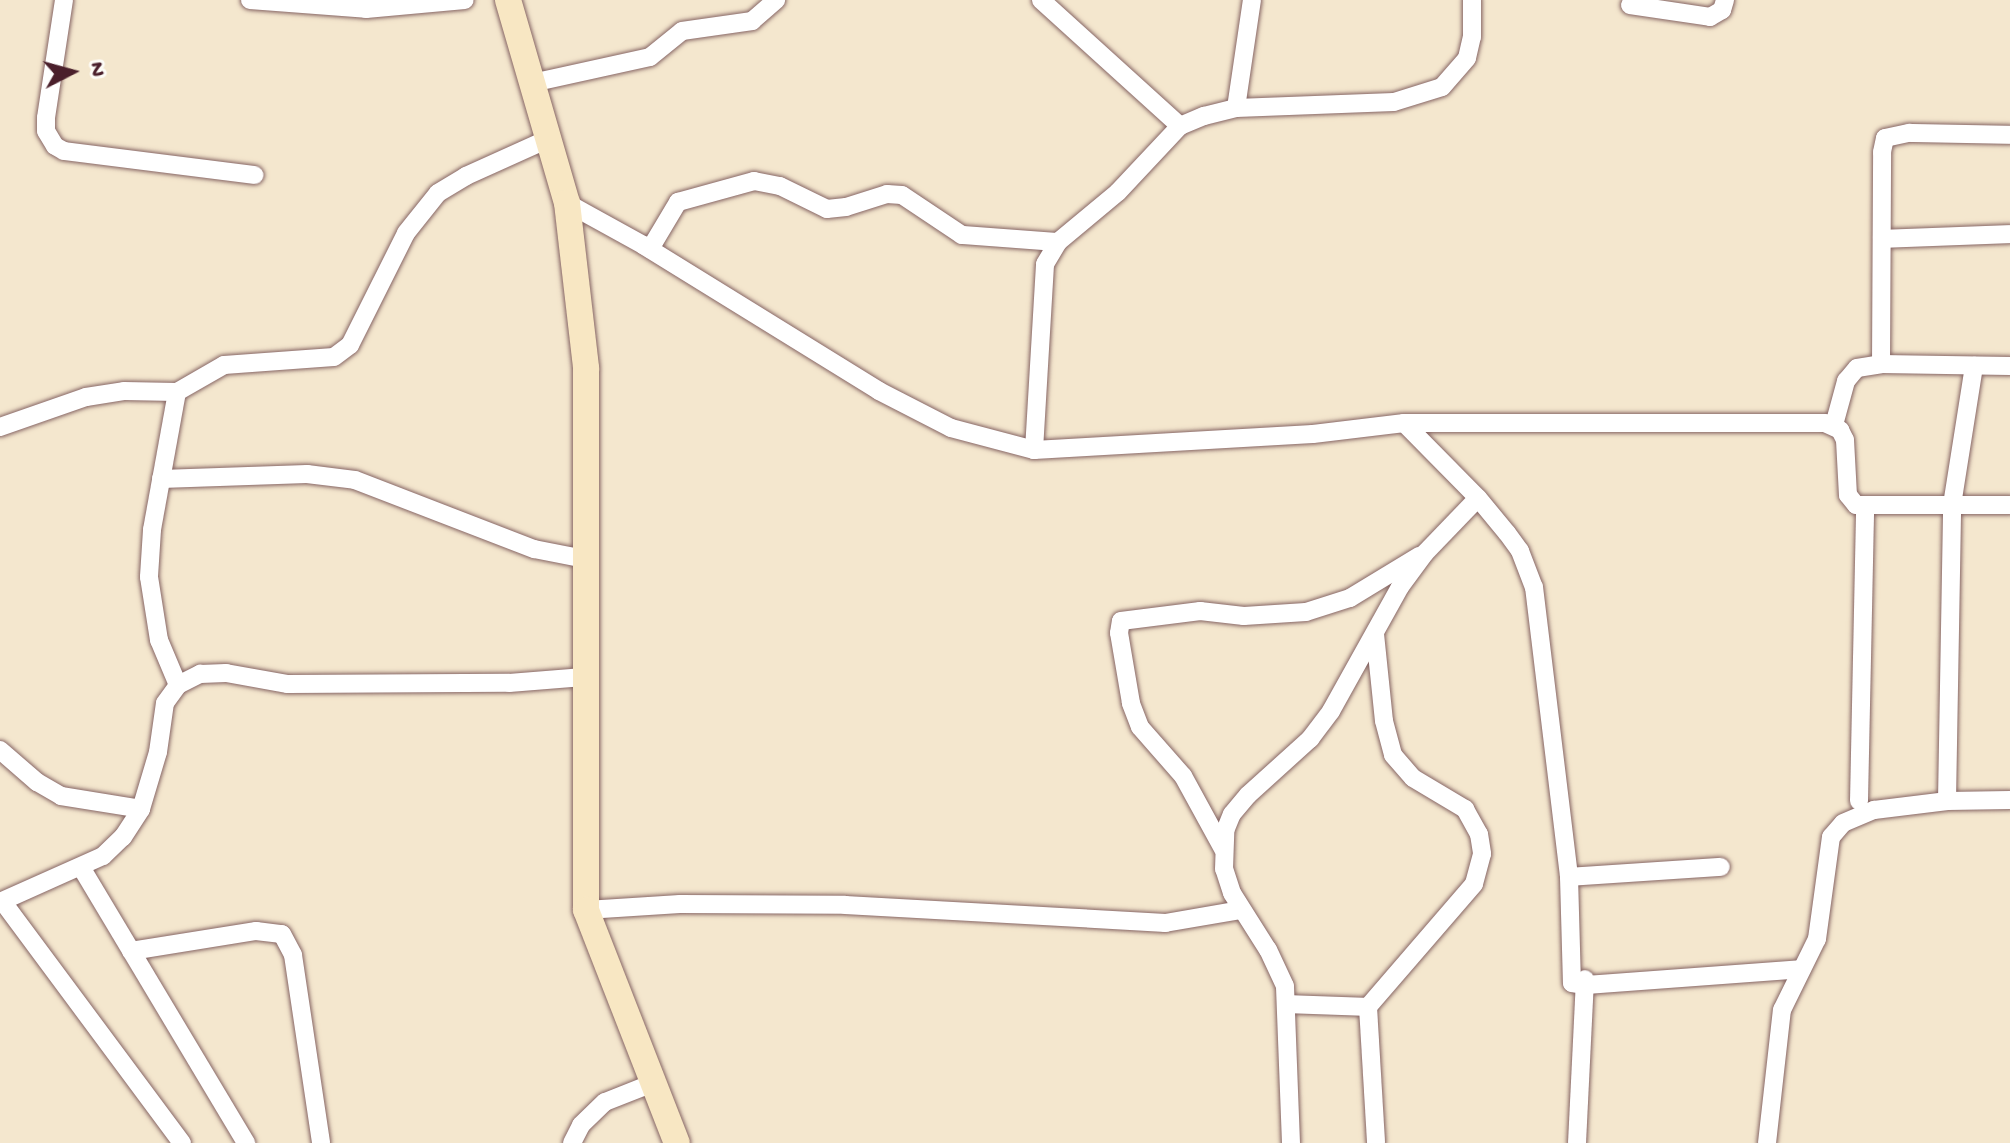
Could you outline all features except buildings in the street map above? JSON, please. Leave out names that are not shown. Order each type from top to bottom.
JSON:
[{"type":"street","points":[[64,0],[46,118],[46,131],[55,146],[64,151],[254,175]]},
{"type":"street","points":[[250,0],[366,9],[465,0]]},
{"type":"street","points":[[508,0],[567,203],[586,368],[586,910],[677,1143]]},
{"type":"street","points":[[532,83],[650,57],[663,49],[676,33],[752,21],[776,0]]},
{"type":"street","points":[[1041,0],[1180,126]]},
{"type":"street","points":[[1236,108],[1252,0]]},
{"type":"street","points":[[1034,450],[1045,264],[1058,242],[1118,192],[1180,126],[1236,108],[1394,102],[1442,87],[1467,58],[1472,37],[1472,0]]},
{"type":"street","points":[[1630,5],[1710,17],[1722,10],[1725,0]]},
{"type":"street","points":[[1881,364],[1885,138],[1909,133],[2010,135]]},
{"type":"street","points":[[0,427],[86,397],[124,391],[177,392],[224,365],[334,357],[344,351],[356,336],[371,299],[406,233],[428,203],[466,176],[548,139]]},
{"type":"street","points":[[650,249],[678,202],[754,181],[780,186],[827,209],[846,207],[887,194],[902,195],[962,235],[1058,242]]},
{"type":"street","points":[[567,203],[650,249],[879,391],[951,428],[1034,450],[1313,434],[1404,423],[1834,425]]},
{"type":"street","points":[[1882,239],[2010,234]]},
{"type":"street","points":[[1834,425],[1850,374],[1857,368],[1881,364],[2010,366]]},
{"type":"street","points":[[1947,801],[1952,505],[1974,366]]},
{"type":"street","points":[[177,392],[152,530],[149,577],[159,640],[178,685]]},
{"type":"street","points":[[1404,423],[1478,498],[1520,551],[1534,587],[1569,877],[1569,974],[1572,983],[1801,969]]},
{"type":"street","points":[[1834,425],[1845,440],[1850,501],[1865,506],[2010,505]]},
{"type":"street","points":[[161,479],[307,474],[355,480],[534,549],[585,559]]},
{"type":"street","points":[[1291,1143],[1287,1004],[1279,969],[1240,910],[1224,869],[1223,849],[1232,814],[1310,739],[1331,711],[1425,553],[1478,498]]},
{"type":"street","points":[[1859,801],[1865,506]]},
{"type":"street","points":[[1223,849],[1183,776],[1140,727],[1131,703],[1119,633],[1121,621],[1200,611],[1267,615],[1318,609],[1350,598],[1425,553]]},
{"type":"street","points":[[1375,634],[1384,721],[1393,755],[1413,778],[1465,809],[1479,834],[1482,854],[1474,884],[1368,1007],[1376,1143]]},
{"type":"street","points":[[182,1143],[2,902],[103,856],[123,837],[141,809],[158,752],[165,703],[178,685],[200,674],[226,673],[288,684],[509,683],[584,677]]},
{"type":"street","points":[[0,750],[37,782],[61,796],[141,809]]},
{"type":"street","points":[[1767,1143],[1782,1010],[1820,925],[1825,859],[1831,837],[1843,823],[1874,810],[1947,801],[2010,800]]},
{"type":"street","points":[[81,867],[246,1143]]},
{"type":"street","points":[[1569,877],[1721,867]]},
{"type":"street","points":[[586,910],[680,904],[845,905],[1165,923],[1240,910]]},
{"type":"street","points":[[131,951],[256,931],[282,934],[293,955],[321,1143]]},
{"type":"street","points":[[1577,1143],[1585,982]]},
{"type":"street","points":[[1287,1004],[1368,1007]]},
{"type":"street","points":[[572,1143],[581,1125],[605,1102],[653,1083]]}]
